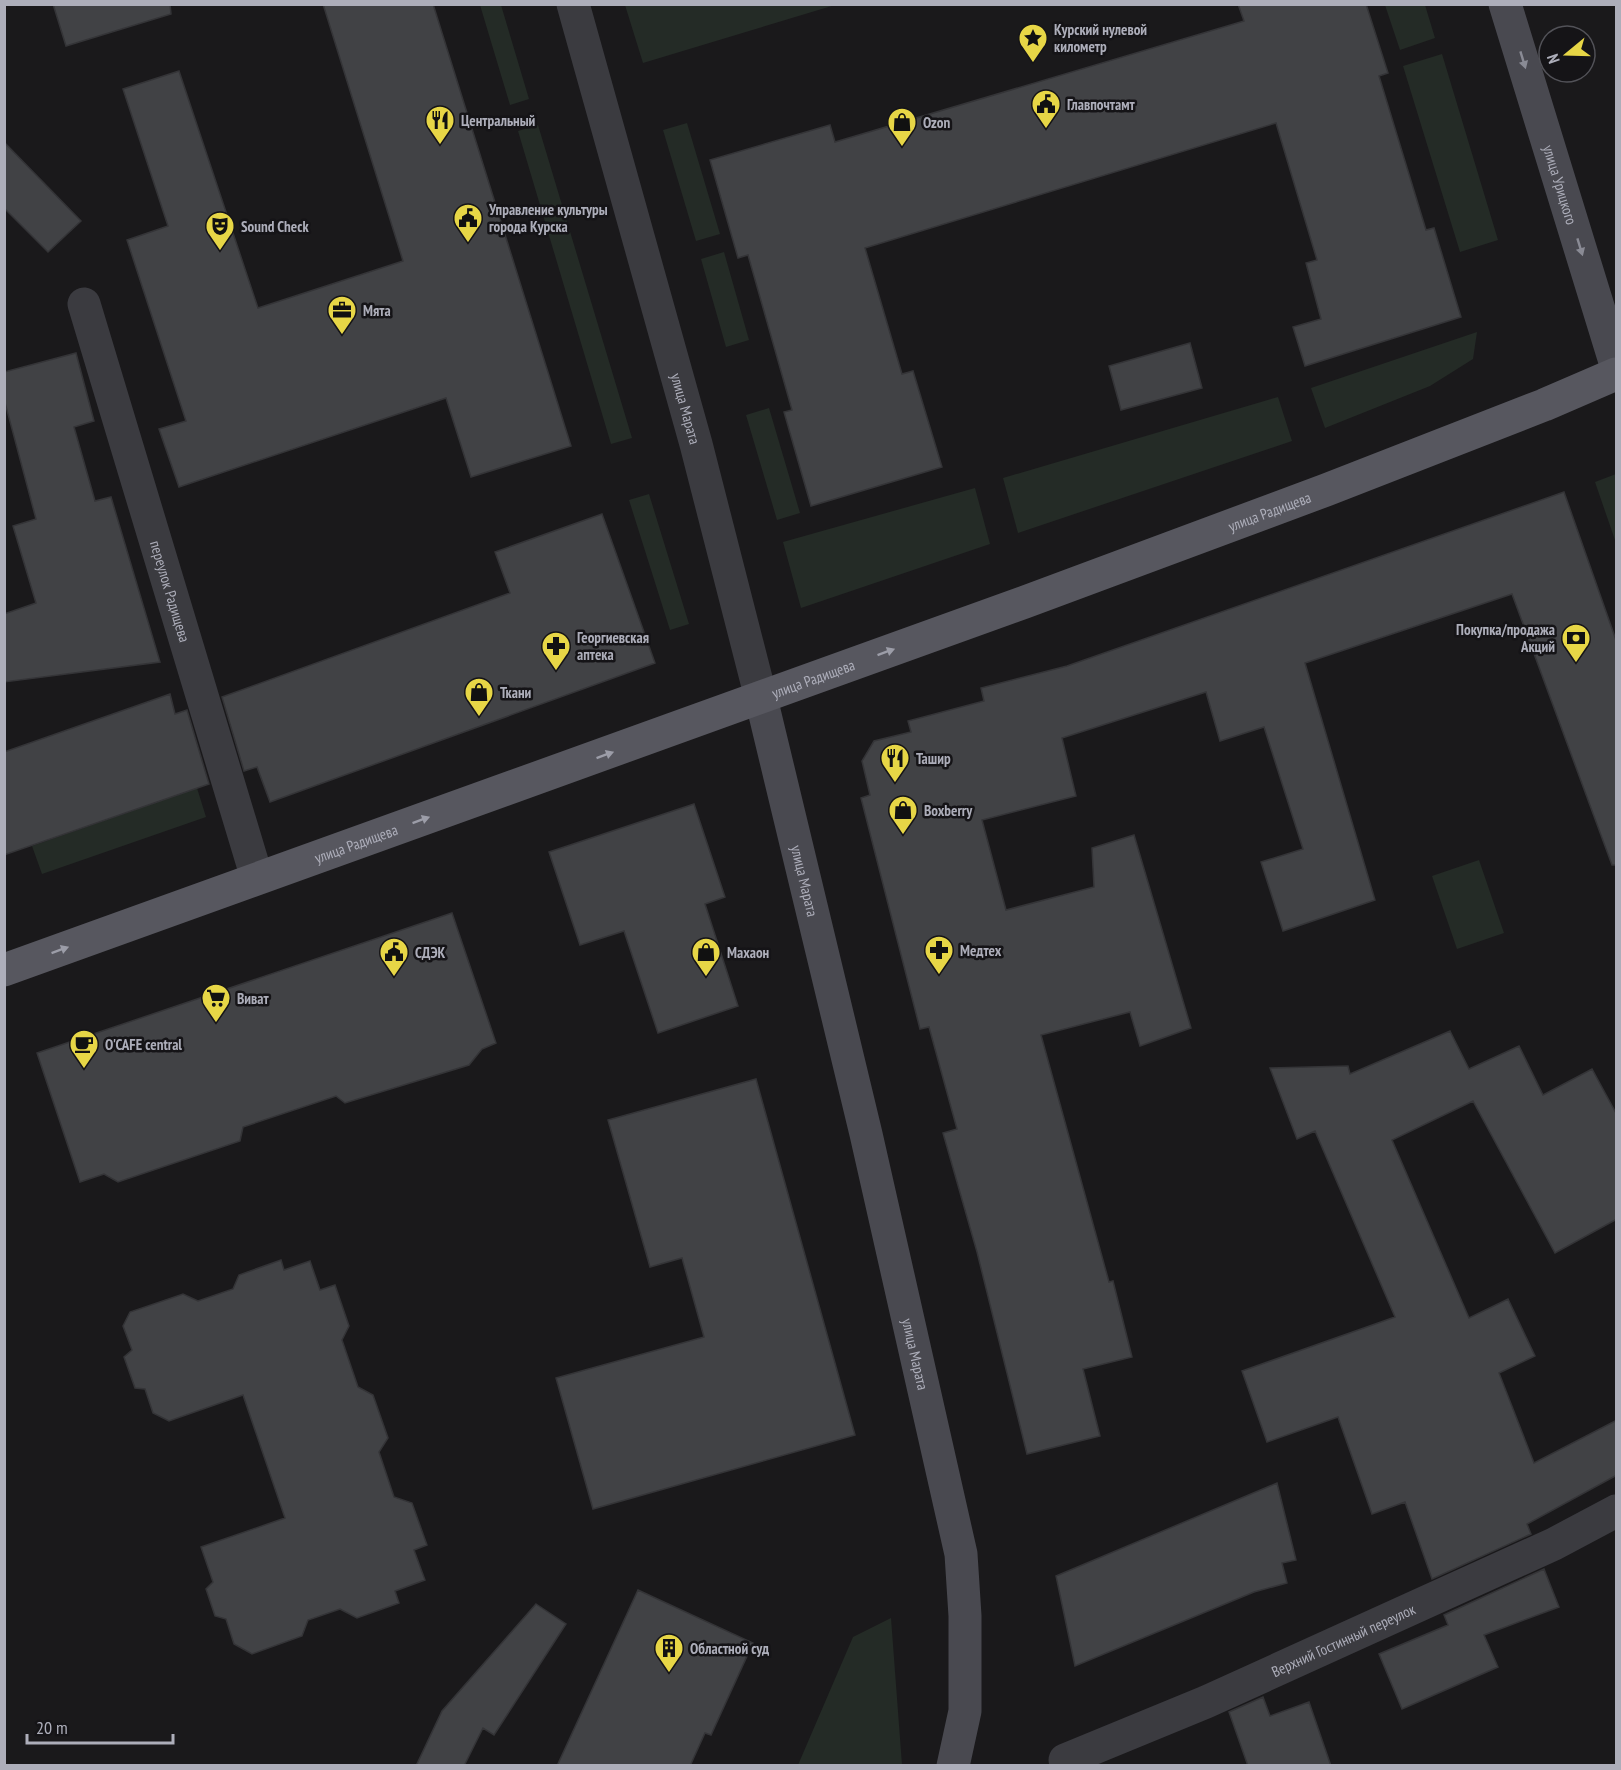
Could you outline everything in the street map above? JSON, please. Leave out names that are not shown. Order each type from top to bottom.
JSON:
[{"type":"main road","name":"улица Урицкого","points":[[1505,4],[1617,365]]},
{"type":"main road","name":"улица Радищева","points":[[4,970],[761,698],[1326,490],[1617,374]]},
{"type":"main road","name":"улица Марата","points":[[761,698],[866,1134],[961,1554],[965,1616],[964,1710],[953,1766]]},
{"type":"street","name":"улица Марата","points":[[573,4],[696,444],[761,698]]},
{"type":"street","name":"переулок Радищева","points":[[84,304],[257,878]]},
{"type":"street","name":"Верхний Гостинный переулок","points":[[1065,1760],[1206,1702],[1554,1544],[1617,1511]]},
{"type":"shaded area","points":[[625,4],[835,5],[643,63]]},
{"type":"shaded area","points":[[480,5],[501,5],[529,99],[510,105]]},
{"type":"shaded area","points":[[1385,5],[1425,5],[1435,38],[1400,50]]},
{"type":"shaded area","points":[[1442,54],[1498,240],[1460,252],[1403,66]]},
{"type":"shaded area","points":[[687,123],[720,234],[696,241],[663,130]]},
{"type":"shaded area","points":[[538,125],[632,438],[611,444],[518,131]]},
{"type":"shaded area","points":[[724,252],[749,340],[726,347],[701,259]]},
{"type":"shaded area","points":[[1477,332],[1473,359],[1430,386],[1325,428],[1311,388]]},
{"type":"shaded area","points":[[1278,397],[1292,441],[1018,533],[1003,478]]},
{"type":"shaded area","points":[[769,408],[800,513],[777,520],[746,415]]},
{"type":"shaded area","points":[[1616,474],[1616,543],[1595,482]]},
{"type":"shaded area","points":[[975,488],[990,544],[801,608],[783,542]]},
{"type":"shaded area","points":[[649,494],[689,624],[670,630],[629,500]]},
{"type":"shaded area","points":[[197,788],[206,817],[42,874],[32,846]]},
{"type":"shaded area","points":[[1479,860],[1504,933],[1457,949],[1432,876]]},
{"type":"shaded area","points":[[891,1618],[902,1765],[798,1765],[853,1637]]},
{"type":"building","points":[[53,4],[170,4],[171,14],[66,46]]},
{"type":"building","points":[[323,4],[433,4],[571,446],[471,477],[446,398],[179,487],[159,429],[186,421],[127,240],[168,226],[123,89],[179,71],[258,308],[403,261]]},
{"type":"building","name":"Главпочтамт","points":[[1238,4],[1366,4],[1388,73],[1379,76],[1426,230],[1434,228],[1461,317],[1305,366],[1293,327],[1321,319],[1306,263],[1317,260],[1276,123],[865,248],[902,374],[913,371],[942,467],[811,506],[784,412],[792,410],[748,255],[738,258],[710,160],[830,125],[835,142],[1244,21]]},
{"type":"building","points":[[4,142],[81,221],[48,252],[4,208]]},
{"type":"building","points":[[1190,343],[1202,388],[1121,410],[1109,366]]},
{"type":"building","points":[[76,353],[94,421],[74,427],[95,501],[111,497],[160,662],[4,682],[4,614],[36,603],[13,526],[36,519],[4,399],[4,372]]},
{"type":"building","points":[[1564,492],[1617,643],[1617,865],[1612,865],[1512,594],[1305,663],[1375,900],[1283,931],[1261,862],[1303,849],[1264,727],[1220,741],[1206,692],[1062,738],[1076,796],[982,820],[1006,910],[1094,887],[1092,848],[1134,835],[1191,1028],[1140,1046],[1130,1012],[1041,1035],[1109,1282],[1113,1281],[1132,1357],[1083,1369],[1100,1436],[1027,1454],[977,1252],[943,1133],[957,1129],[929,1027],[920,1029],[861,798],[870,795],[862,761],[874,741],[911,732],[908,721],[984,701],[981,688],[1067,666]]},
{"type":"building","points":[[602,514],[655,663],[270,802],[257,767],[244,771],[222,697],[510,593],[495,552]]},
{"type":"building","points":[[170,694],[175,714],[187,710],[209,784],[4,855],[4,752]]},
{"type":"building","points":[[694,804],[725,897],[705,904],[738,1006],[658,1033],[624,931],[580,945],[549,852]]},
{"type":"building","points":[[452,913],[496,1043],[482,1049],[469,1065],[345,1103],[336,1096],[243,1127],[240,1141],[118,1182],[104,1174],[80,1182],[37,1053]]},
{"type":"building","points":[[1450,1031],[1469,1069],[1519,1046],[1543,1095],[1592,1069],[1617,1115],[1617,1219],[1555,1253],[1473,1101],[1392,1140],[1469,1318],[1508,1299],[1535,1356],[1499,1373],[1534,1463],[1617,1420],[1617,1475],[1527,1524],[1531,1534],[1432,1579],[1405,1502],[1372,1514],[1338,1417],[1267,1442],[1242,1371],[1395,1317],[1315,1131],[1297,1139],[1270,1068],[1348,1066],[1350,1074]]},
{"type":"building","points":[[756,1079],[855,1435],[593,1509],[556,1378],[704,1337],[682,1258],[650,1267],[608,1120]]},
{"type":"building","points":[[281,1260],[284,1270],[310,1261],[320,1290],[335,1285],[349,1326],[342,1340],[358,1387],[373,1395],[388,1438],[379,1452],[394,1497],[412,1503],[427,1545],[414,1550],[425,1580],[395,1591],[399,1603],[357,1618],[340,1609],[308,1620],[302,1636],[252,1654],[234,1644],[226,1619],[215,1616],[206,1589],[213,1582],[201,1547],[285,1518],[243,1395],[169,1421],[153,1413],[145,1389],[135,1388],[124,1357],[132,1350],[123,1326],[130,1312],[183,1294],[198,1301],[233,1289],[239,1275]]},
{"type":"building","points":[[1277,1483],[1296,1560],[1282,1563],[1287,1583],[1254,1592],[1075,1666],[1056,1576]]},
{"type":"building","points":[[1544,1569],[1559,1607],[1484,1635],[1498,1667],[1402,1709],[1379,1654],[1448,1625],[1444,1615]]},
{"type":"building","name":"Областной суд","points":[[638,1590],[753,1643],[711,1735],[705,1733],[690,1766],[557,1766]]},
{"type":"building","points":[[536,1604],[566,1624],[494,1735],[483,1728],[464,1766],[416,1766],[442,1711]]},
{"type":"building","points":[[1263,1697],[1270,1716],[1309,1702],[1331,1766],[1248,1766],[1229,1712]]},
{"type":"place","name":"Курский нулевой километр","points":[[1033,64]]},
{"type":"place","name":"Главпочтамт","points":[[1046,130]]},
{"type":"place","name":"Центральный","points":[[440,146]]},
{"type":"place","name":"Ozon","points":[[902,148]]},
{"type":"place","name":"Управление культуры города Курска","points":[[468,244]]},
{"type":"place","name":"Sound Check","points":[[220,252]]},
{"type":"place","name":"Мята","points":[[342,336]]},
{"type":"place","name":"Покупка/продажа Акций","points":[[1576,664]]},
{"type":"place","name":"Георгиевская аптека","points":[[556,672]]},
{"type":"place","name":"Ткани","points":[[479,718]]},
{"type":"place","name":"Ташир","points":[[895,784]]},
{"type":"place","name":"Boxberry","points":[[903,836]]},
{"type":"place","name":"Медтех","points":[[939,976]]},
{"type":"place","name":"СДЭК","points":[[394,978]]},
{"type":"place","name":"Махаон","points":[[706,978]]},
{"type":"place","name":"Виват","points":[[216,1024]]},
{"type":"place","name":"O'CAFE central","points":[[84,1070]]},
{"type":"place","name":"Областной суд","points":[[669,1674]]}]
